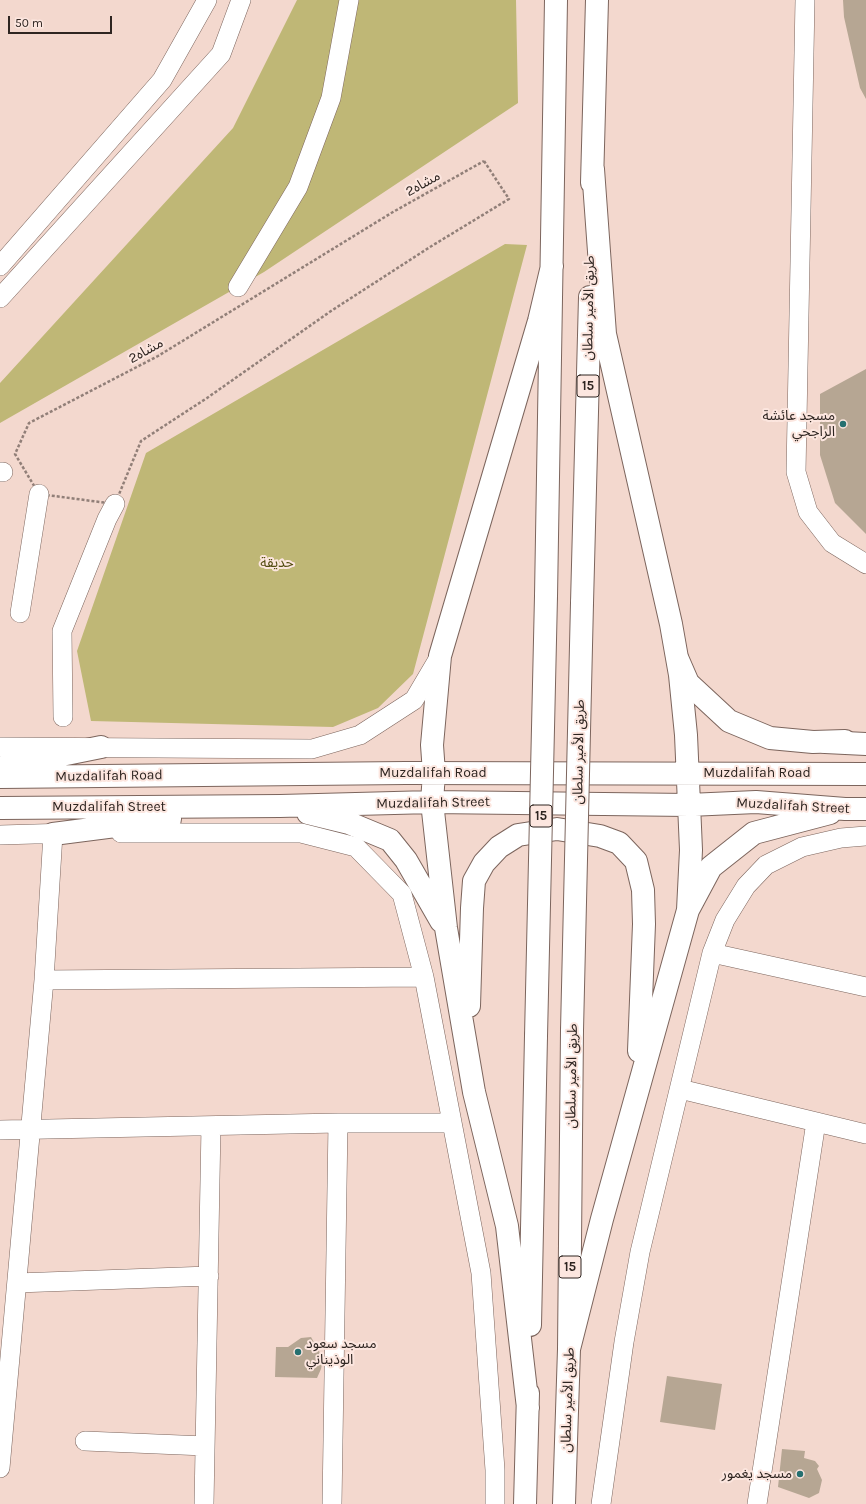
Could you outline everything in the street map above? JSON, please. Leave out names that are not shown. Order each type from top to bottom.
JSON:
[{"type":"main road","name":"15","points":[[526,1504],[546,596],[556,0]]},
{"type":"main road","name":"طريق الأمير سلطان","points":[[564,1504],[569,1349],[572,1030],[597,0]]},
{"type":"main road","points":[[593,169],[605,334],[671,624],[676,655],[685,727],[688,773],[691,850],[688,910]]},
{"type":"main road","points":[[528,1408],[507,1226],[474,1092],[446,928],[432,802],[434,773],[432,745],[440,656],[539,321],[552,266]]},
{"type":"main road","points":[[676,655],[688,683],[729,721],[770,738],[813,742],[866,741]]},
{"type":"main road","points":[[825,742],[866,744]]},
{"type":"main road","points":[[0,767],[100,747]]},
{"type":"main road","points":[[406,773],[424,782],[424,796],[406,803]]},
{"type":"main road","name":"Muzdalifah Road","points":[[0,777],[406,773],[866,774]]},
{"type":"main road","points":[[712,804],[699,793],[700,781],[715,773]]},
{"type":"main road","name":"Muzdalifah Street","points":[[0,808],[280,806],[432,802],[689,805],[756,802],[856,809]]},
{"type":"main road","points":[[53,834],[280,806],[349,824],[390,840],[406,860],[446,928]]},
{"type":"main road","points":[[569,1349],[602,1219],[688,910],[711,867],[754,833],[856,809]]},
{"type":"main road","points":[[468,1057],[474,881],[484,863],[499,847],[518,835],[557,829],[600,836],[619,844],[636,861],[643,890],[644,924],[638,1089]]},
{"type":"street","points":[[0,266],[162,80],[207,0]]},
{"type":"street","points":[[0,298],[221,54],[241,0]]},
{"type":"street","points":[[238,286],[298,187],[331,98],[349,0]]},
{"type":"street","points":[[805,0],[796,472],[808,512],[832,544],[866,564]]},
{"type":"street","points":[[20,613],[39,494]]},
{"type":"street","points":[[63,717],[62,631],[107,519],[115,504]]},
{"type":"street","points":[[0,747],[312,748],[360,735],[414,700],[440,656]]},
{"type":"street","points":[[0,835],[301,833],[356,847],[402,894],[424,977],[481,1272],[495,1470],[495,1504]]},
{"type":"street","points":[[0,1468],[44,980],[53,834]]},
{"type":"street","points":[[601,1504],[624,1342],[640,1252],[712,953],[725,920],[746,886],[766,865],[802,847],[841,838],[866,836]]},
{"type":"street","points":[[712,953],[866,986]]},
{"type":"street","points":[[44,980],[424,977]]},
{"type":"street","points":[[680,1089],[866,1134]]},
{"type":"street","points":[[757,1504],[816,1122]]},
{"type":"street","points":[[0,1130],[338,1123],[452,1123]]},
{"type":"street","points":[[332,1504],[338,1123]]},
{"type":"street","points":[[204,1504],[211,1126]]},
{"type":"street","points":[[17,1282],[209,1276]]},
{"type":"street","points":[[85,1441],[205,1446]]},
{"type":"path","name":"مشاه2","points":[[39,494],[15,454],[29,423],[158,356],[393,212],[484,161],[509,199],[430,247],[331,311],[208,398],[141,441],[115,504]]},
{"type":"path","points":[[39,494],[115,504]]},
{"type":"green space","points":[[297,0],[516,0],[518,103],[264,272],[0,423],[0,383],[233,128]]},
{"type":"green space","name":"حديقة","points":[[505,244],[527,245],[413,674],[378,708],[333,727],[91,721],[77,651],[146,453]]},
{"type":"building","points":[[843,0],[866,0],[866,99],[860,88],[844,17]]},
{"type":"building","name":"مسجد عائشة الراجحي","points":[[866,369],[866,534],[835,503],[820,455],[820,394]]},
{"type":"building","name":"مسجد سعود الوذيناني","points":[[311,1337],[323,1358],[321,1369],[317,1378],[275,1377],[276,1347],[288,1347],[301,1338]]},
{"type":"building","points":[[667,1376],[722,1384],[715,1430],[660,1422]]},
{"type":"building","name":"مسجد يغمور","points":[[782,1449],[805,1451],[804,1458],[815,1461],[819,1466],[817,1469],[822,1480],[819,1493],[809,1498],[778,1487]]},
{"type":"place","name":"مسجد عائشة الراجحي","points":[[843,424]]},
{"type":"place","name":"مسجد سعود الوذيناني","points":[[298,1352]]},
{"type":"place","name":"مسجد يغمور","points":[[800,1474]]}]
